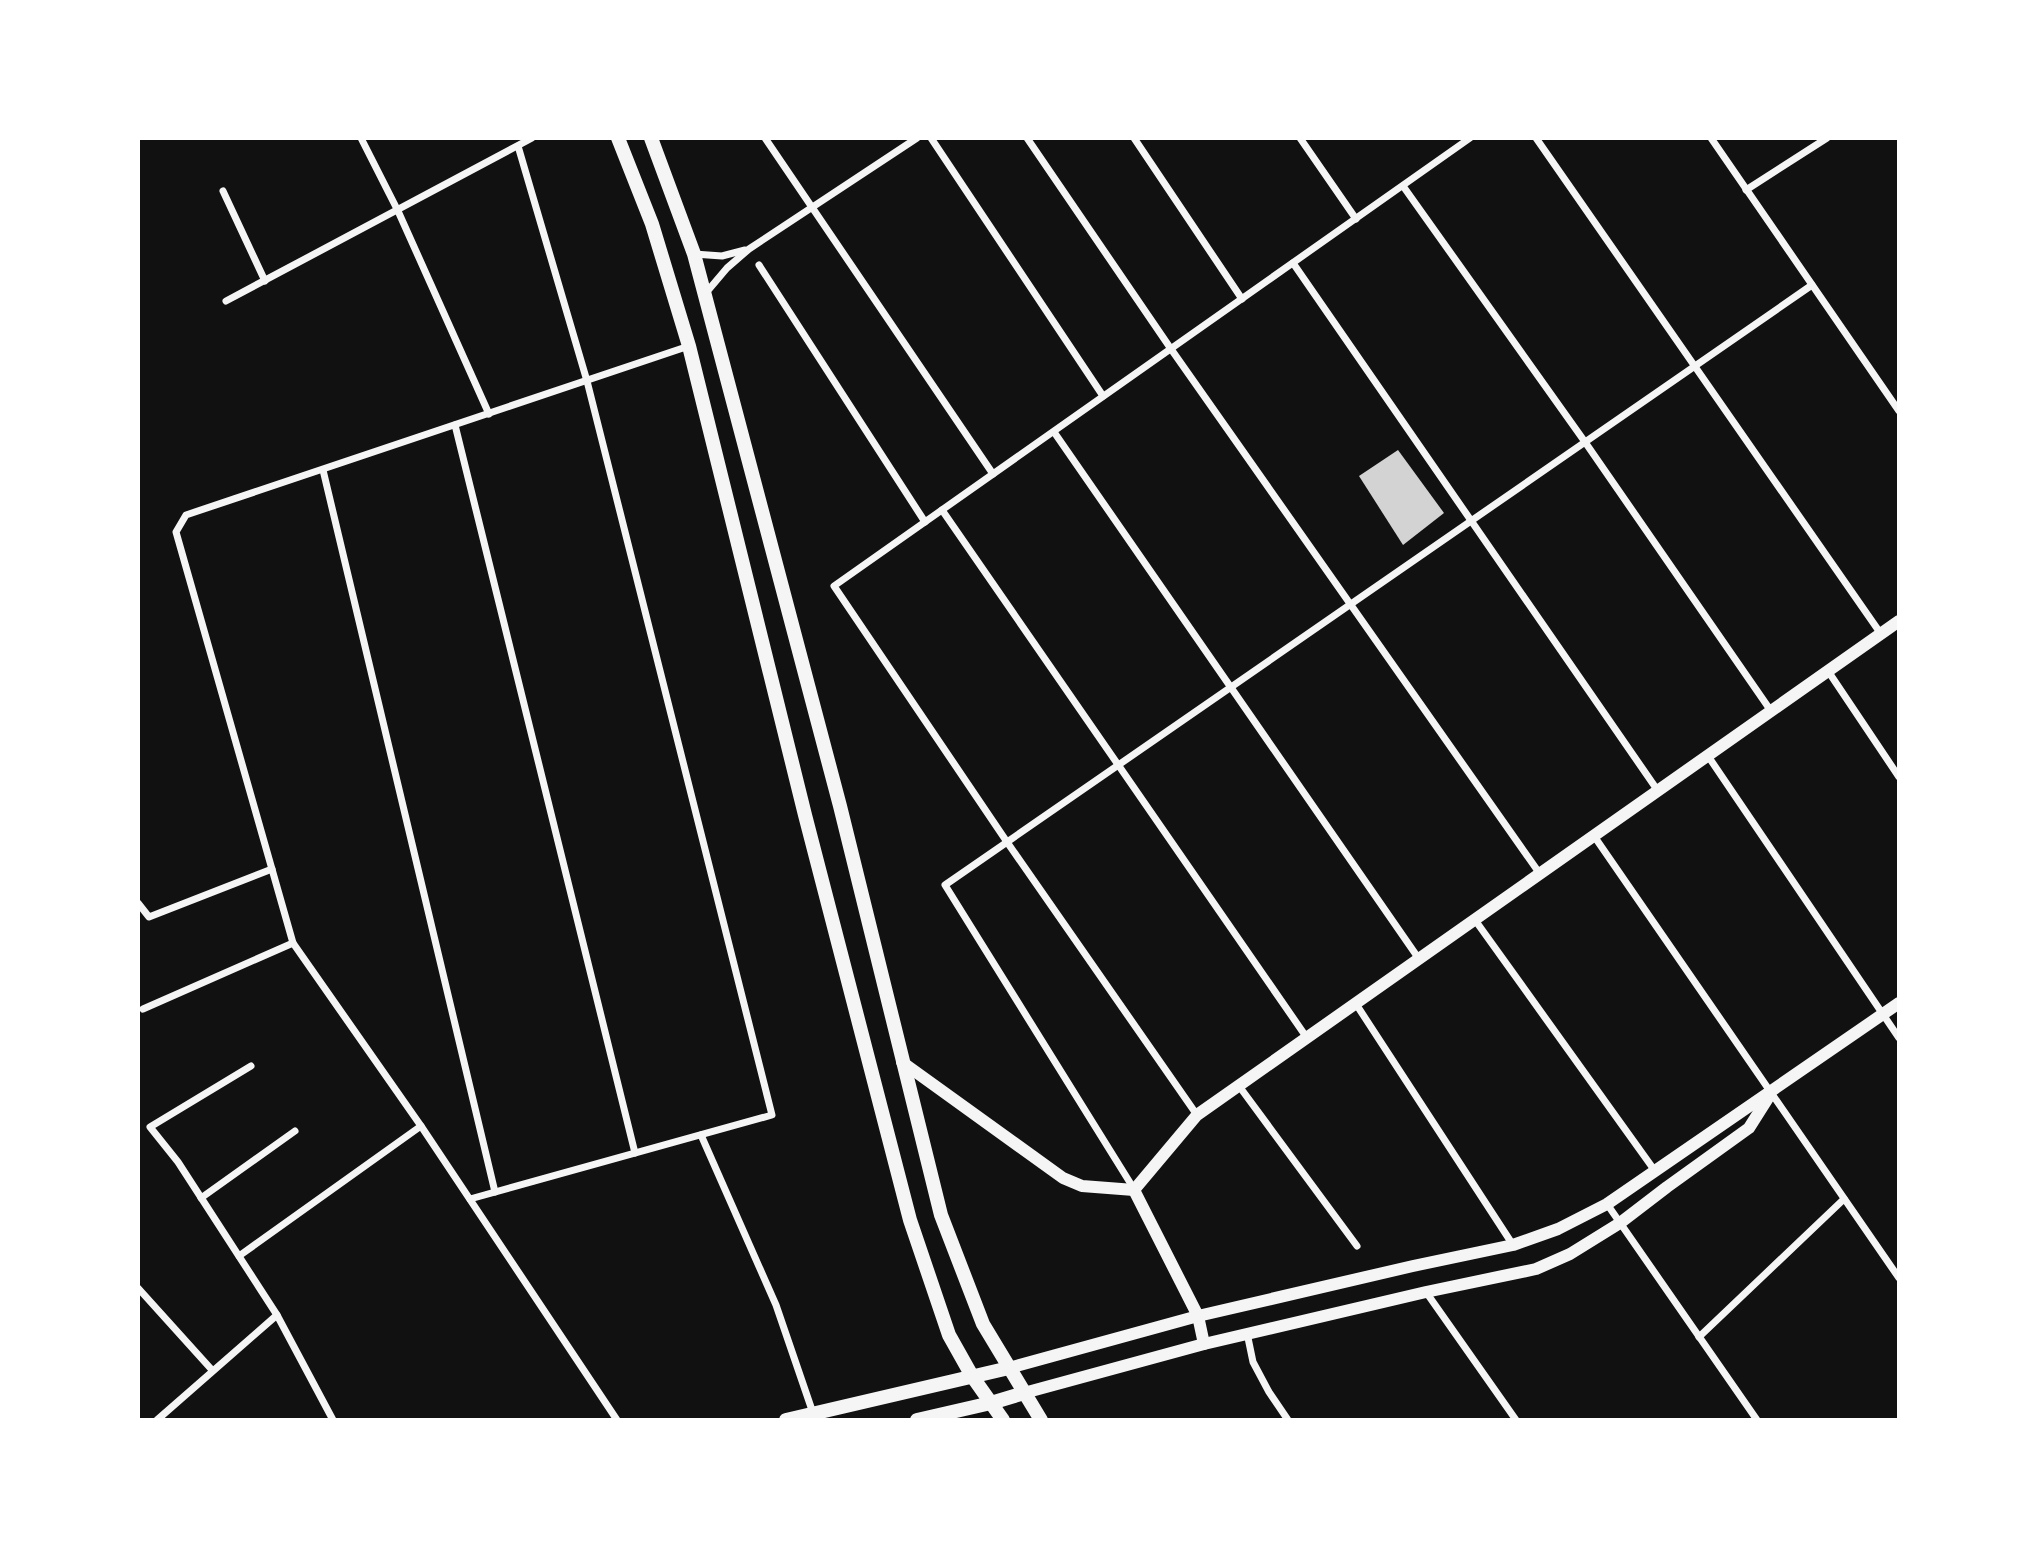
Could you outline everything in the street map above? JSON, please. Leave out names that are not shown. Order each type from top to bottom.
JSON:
[{"type":"main road","points":[[618,138],[652,223],[689,346],[805,815],[910,1220],[949,1335],[972,1376],[1003,1420]]},
{"type":"main road","points":[[651,138],[694,254],[705,294],[840,806],[941,1215],[983,1324],[1041,1420]]},
{"type":"main road","points":[[786,1420],[1009,1368]]},
{"type":"main road","points":[[917,1420],[1024,1393]]},
{"type":"street","points":[[362,138],[398,211],[489,414]]},
{"type":"street","points":[[226,301],[532,138]]},
{"type":"street","points":[[765,138],[993,474]]},
{"type":"street","points":[[705,294],[727,268],[749,249],[917,138]]},
{"type":"street","points":[[930,138],[1103,397]]},
{"type":"street","points":[[1027,138],[1171,349],[1540,874]]},
{"type":"street","points":[[1134,138],[1242,299]]},
{"type":"street","points":[[1300,138],[1356,219]]},
{"type":"street","points":[[1536,138],[1881,634]]},
{"type":"street","points":[[1711,138],[1899,411]]},
{"type":"street","points":[[1746,190],[1827,138]]},
{"type":"street","points":[[1197,1115],[1007,842],[834,586],[1466,139]]},
{"type":"street","points":[[470,1199],[772,1115],[587,381],[518,146]]},
{"type":"street","points":[[1403,186],[1771,711]]},
{"type":"street","points":[[223,191],[265,281]]},
{"type":"street","points":[[694,254],[722,256],[749,249]]},
{"type":"street","points":[[1293,263],[1658,791]]},
{"type":"street","points":[[759,265],[925,522]]},
{"type":"street","points":[[1204,1344],[1198,1316],[1134,1190],[945,885],[1812,285]]},
{"type":"street","points":[[617,1420],[421,1126],[293,943],[176,532],[186,515],[689,346]]},
{"type":"street","points":[[455,425],[635,1153]]},
{"type":"street","points":[[1054,432],[1419,959]]},
{"type":"street","points":[[323,470],[495,1192]]},
{"type":"street","points":[[942,510],[1307,1038]]},
{"type":"street","points":[[1134,1190],[1197,1115],[1899,621]]},
{"type":"street","points":[[1828,671],[1899,777]]},
{"type":"street","points":[[1708,756],[1899,1038]]},
{"type":"street","points":[[1594,836],[1899,1278]]},
{"type":"street","points":[[138,903],[149,917],[272,870]]},
{"type":"street","points":[[1475,919],[1656,1171]]},
{"type":"street","points":[[143,1009],[293,943]]},
{"type":"street","points":[[1009,1368],[1198,1316],[1513,1245],[1558,1229],[1608,1204],[1899,1003]]},
{"type":"street","points":[[1356,1004],[1513,1245]]},
{"type":"street","points":[[902,1062],[1062,1178],[1082,1186],[1134,1190]]},
{"type":"street","points":[[251,1066],[150,1127],[178,1161],[277,1315],[333,1420]]},
{"type":"street","points":[[1239,1086],[1357,1246]]},
{"type":"street","points":[[1024,1393],[1204,1344],[1536,1269],[1570,1254],[1620,1223],[1749,1128],[1770,1093]]},
{"type":"street","points":[[239,1256],[421,1126]]},
{"type":"street","points":[[201,1198],[295,1131]]},
{"type":"street","points":[[701,1135],[776,1305],[813,1414]]},
{"type":"street","points":[[1699,1336],[1844,1199]]},
{"type":"street","points":[[1608,1204],[1757,1420]]},
{"type":"street","points":[[138,1288],[212,1370]]},
{"type":"street","points":[[1426,1292],[1516,1420]]},
{"type":"street","points":[[157,1420],[277,1315]]},
{"type":"street","points":[[1247,1334],[1253,1362],[1288,1420]]},
{"type":"building","points":[[1398,450],[1444,513],[1403,545],[1359,476]]}]
